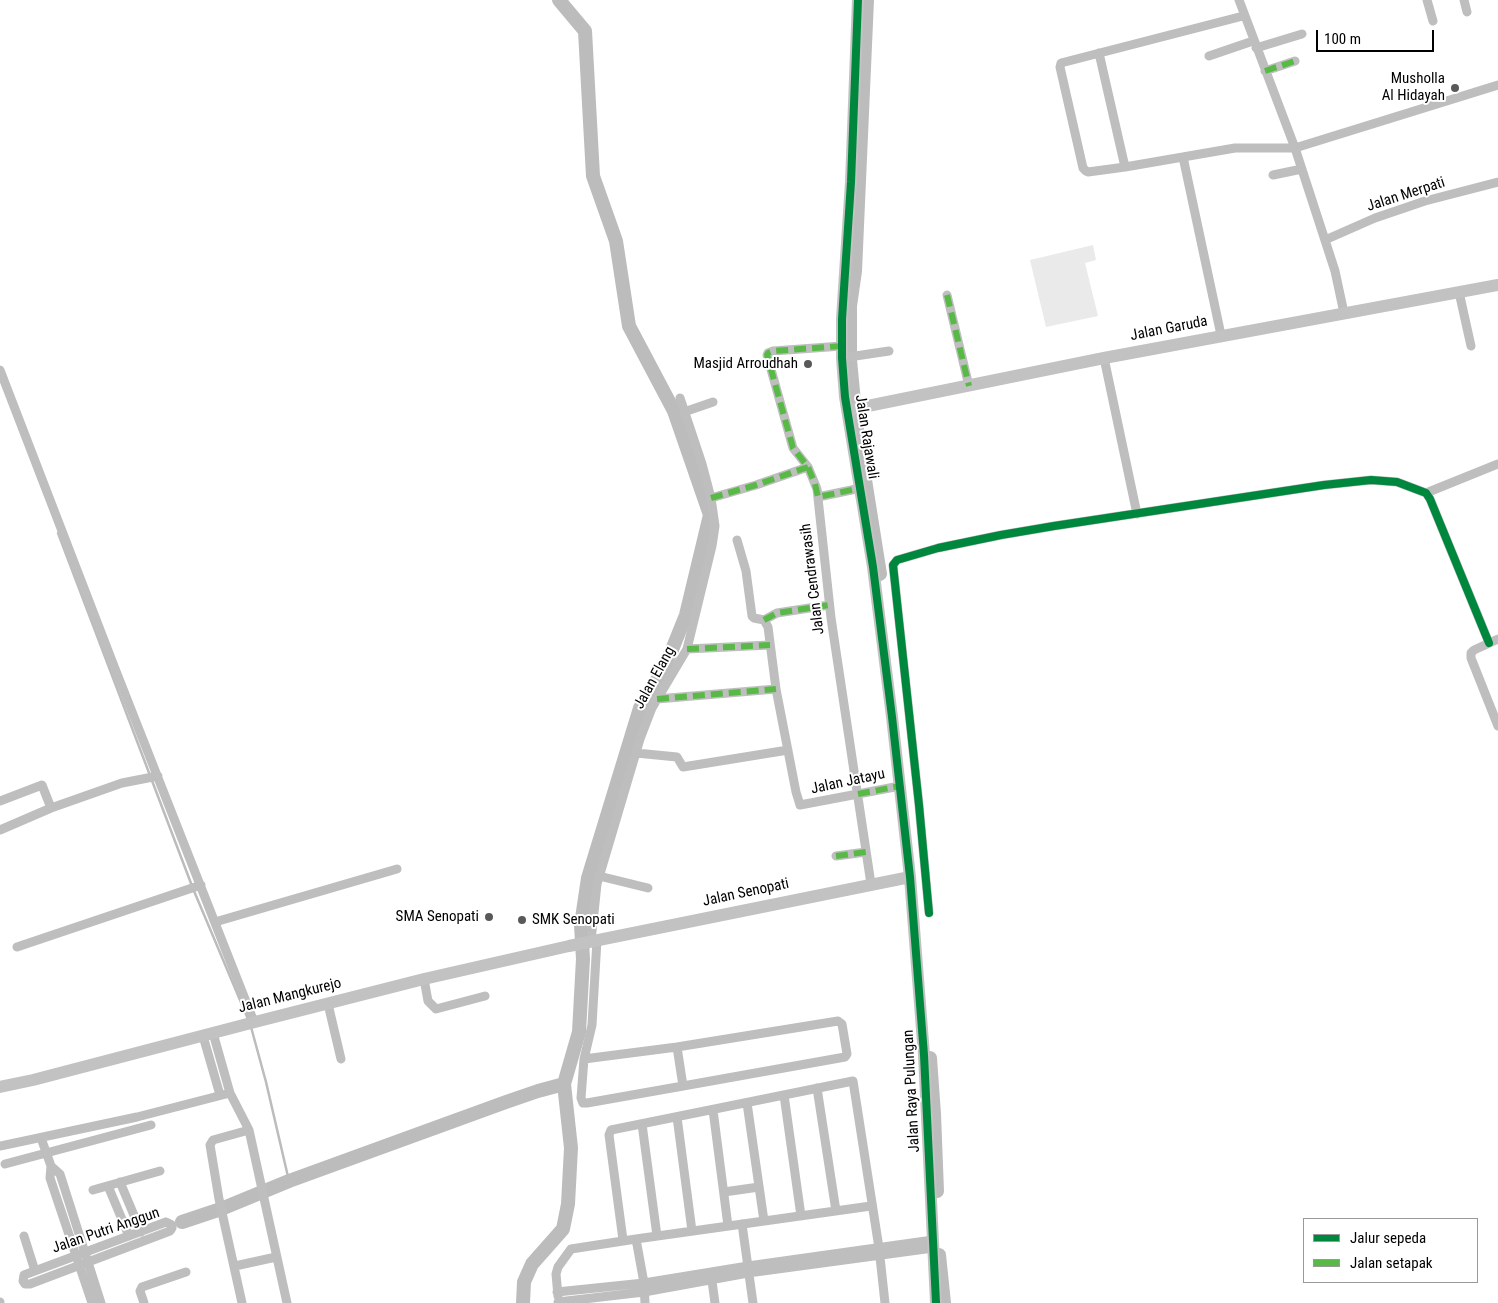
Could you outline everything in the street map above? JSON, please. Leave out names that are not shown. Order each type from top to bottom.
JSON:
[{"type":"street","name":"Jalan Rajawali","points":[[858,0],[848,355],[855,409],[861,488],[875,585],[910,877]]},
{"type":"street","points":[[1239,0],[1243,16],[1295,148],[1335,271],[1344,313]]},
{"type":"street","points":[[1427,0],[1433,21]]},
{"type":"street","points":[[1464,0],[1467,12]]},
{"type":"street","points":[[1243,16],[1060,64],[1083,168],[1088,172],[1236,148],[1295,148],[1498,85]]},
{"type":"street","points":[[1209,56],[1302,34]]},
{"type":"street","points":[[1099,53],[1125,167]]},
{"type":"street","points":[[1265,71],[1296,61]]},
{"type":"street","points":[[1183,157],[1222,335]]},
{"type":"street","points":[[1273,175],[1302,169]]},
{"type":"street","name":"Jalan Merpati","points":[[1325,240],[1376,218],[1426,201],[1498,182]]},
{"type":"street","name":"Jalan Garuda","points":[[855,409],[1222,335],[1498,285]]},
{"type":"street","points":[[1459,292],[1471,346]]},
{"type":"street","points":[[947,295],[969,386]]},
{"type":"street","name":"Jalan Cendrawasih","points":[[848,355],[773,351],[767,355],[794,448],[808,467],[818,496],[829,605],[870,884]]},
{"type":"street","points":[[848,355],[889,351]]},
{"type":"street","points":[[1104,358],[1137,514]]},
{"type":"street","points":[[0,370],[153,777],[196,887],[215,922],[249,1023]]},
{"type":"street","name":"Jalan Elang","points":[[680,398],[702,464],[711,498],[715,526],[712,546],[687,649],[647,718],[599,876],[594,904],[592,941],[592,1025],[584,1059],[581,1098],[585,1104],[683,1086]]},
{"type":"street","points":[[684,412],[714,402]]},
{"type":"street","points":[[1426,493],[1498,464]]},
{"type":"street","points":[[711,498],[808,467]]},
{"type":"street","points":[[929,913],[894,562],[933,549],[1001,535],[1324,485],[1371,480],[1397,482],[1426,493],[1434,505],[1489,643]]},
{"type":"street","points":[[818,496],[861,488]]},
{"type":"street","points":[[737,540],[746,571],[752,616],[754,618],[764,620],[780,613],[829,605]]},
{"type":"street","points":[[636,753],[677,757],[683,767],[788,750],[776,689],[768,626],[764,620]]},
{"type":"street","points":[[1498,639],[1471,653],[1471,658],[1498,726]]},
{"type":"street","points":[[687,649],[770,645]]},
{"type":"street","points":[[657,699],[776,689]]},
{"type":"street","name":"Jalan Jatayu","points":[[788,750],[798,803],[802,806],[900,786]]},
{"type":"street","points":[[0,830],[51,808],[126,782],[153,777]]},
{"type":"street","points":[[0,801],[42,786],[51,808]]},
{"type":"street","points":[[836,856],[866,852]]},
{"type":"street","points":[[215,922],[397,869]]},
{"type":"street","points":[[599,876],[648,888]]},
{"type":"street","name":"Jalan Senopati","points":[[592,941],[910,877]]},
{"type":"street","name":"Jalan Raya Pulungan","points":[[910,877],[924,1055],[936,1303]]},
{"type":"street","points":[[17,947],[196,887]]},
{"type":"street","name":"Jalan Mangkurejo","points":[[10,1085],[424,979],[592,941]]},
{"type":"street","points":[[424,979],[428,1001],[436,1009],[485,996]]},
{"type":"street","points":[[328,1004],[341,1059]]},
{"type":"street","points":[[584,1059],[677,1047],[838,1020],[842,1024],[847,1054],[845,1056],[683,1086],[677,1047]]},
{"type":"street","points":[[208,1034],[230,1093],[249,1130],[287,1303]]},
{"type":"street","points":[[208,1034],[220,1095]]},
{"type":"street","points":[[622,1240],[609,1132],[611,1130],[851,1081],[854,1083],[885,1303]]},
{"type":"street","points":[[818,1088],[836,1211]]},
{"type":"street","points":[[0,1146],[137,1117],[230,1093]]},
{"type":"street","points":[[784,1095],[801,1216]]},
{"type":"street","points":[[747,1103],[764,1221]]},
{"type":"street","points":[[713,1110],[728,1226]]},
{"type":"street","points":[[677,1117],[692,1231]]},
{"type":"street","points":[[642,1124],[657,1236]]},
{"type":"street","points":[[4,1164],[151,1125]]},
{"type":"street","points":[[242,1303],[219,1199],[210,1143],[214,1140],[249,1130]]},
{"type":"street","points":[[41,1138],[51,1166],[50,1178],[101,1303]]},
{"type":"street","points":[[93,1190],[160,1171]]},
{"type":"street","points":[[120,1182],[140,1232]]},
{"type":"street","points":[[108,1186],[128,1236]]},
{"type":"street","points":[[724,1192],[759,1187]]},
{"type":"street","points":[[871,1206],[622,1240],[571,1249],[558,1267],[556,1274],[558,1302],[748,1270],[933,1244]]},
{"type":"street","name":"Jalan Putri Anggun","points":[[140,1232],[128,1236],[82,1259],[30,1284],[25,1284],[23,1281],[24,1276],[35,1271],[82,1259],[170,1231],[172,1227],[169,1222],[166,1222],[140,1232]]},
{"type":"street","points":[[742,1224],[753,1303]]},
{"type":"street","points":[[24,1236],[35,1271]]},
{"type":"street","points":[[636,1239],[646,1303]]},
{"type":"street","points":[[235,1266],[276,1257]]},
{"type":"street","points":[[82,1259],[92,1303]]},
{"type":"street","points":[[557,1292],[644,1288],[712,1281],[748,1270]]},
{"type":"street","points":[[144,1303],[140,1291],[142,1287],[186,1272]]},
{"type":"street","points":[[712,1281],[715,1303]]},
{"type":"shaded area","points":[[1093,245],[1096,260],[1085,263],[1098,316],[1046,327],[1030,260]]},
{"type":"waterway","points":[[523,1303],[524,1282],[532,1264],[563,1229],[568,1204],[571,1148],[564,1084],[579,1032],[583,959],[581,925],[588,878],[640,708],[665,667],[686,615],[710,515],[674,411],[629,326],[616,241],[593,176],[585,31],[559,0]]},
{"type":"waterway","points":[[867,0],[855,271],[850,306],[850,360],[856,423],[880,574]]},
{"type":"waterway","points":[[58,533],[192,886]]},
{"type":"waterway","points":[[194,891],[248,1019]]},
{"type":"waterway","points":[[251,1027],[289,1181]]},
{"type":"waterway","points":[[930,1058],[937,1191]]},
{"type":"waterway","points":[[182,1222],[506,1102],[564,1084]]},
{"type":"waterway","points":[[939,1255],[944,1303]]},
{"type":"marked path","points":[[1265,71],[1295,61]]},
{"type":"marked path","points":[[947,295],[969,386]]},
{"type":"marked path","points":[[842,346],[773,351],[767,355],[793,448],[808,467],[818,497],[861,488]]},
{"type":"marked path","points":[[711,498],[808,467]]},
{"type":"marked path","points":[[764,620],[777,613],[829,605]]},
{"type":"marked path","points":[[687,649],[770,645]]},
{"type":"marked path","points":[[657,699],[776,689]]},
{"type":"marked path","points":[[858,794],[900,786]]},
{"type":"marked path","points":[[836,856],[866,852]]},
{"type":"cycle path","points":[[858,0],[851,182],[842,319],[842,358],[845,397],[873,567],[910,877],[924,1055],[936,1303]]},
{"type":"cycle path","points":[[929,913],[893,565],[897,560],[938,548],[1054,526],[1324,485],[1371,480],[1397,482],[1426,493],[1430,499],[1489,643]]},
{"type":"place","name":"Musholla Al Hidayah","points":[[1455,88]]},
{"type":"place","name":"Masjid Arroudhah","points":[[808,364]]},
{"type":"place","name":"SMA Senopati","points":[[489,917]]},
{"type":"place","name":"SMK Senopati","points":[[522,920]]}]
